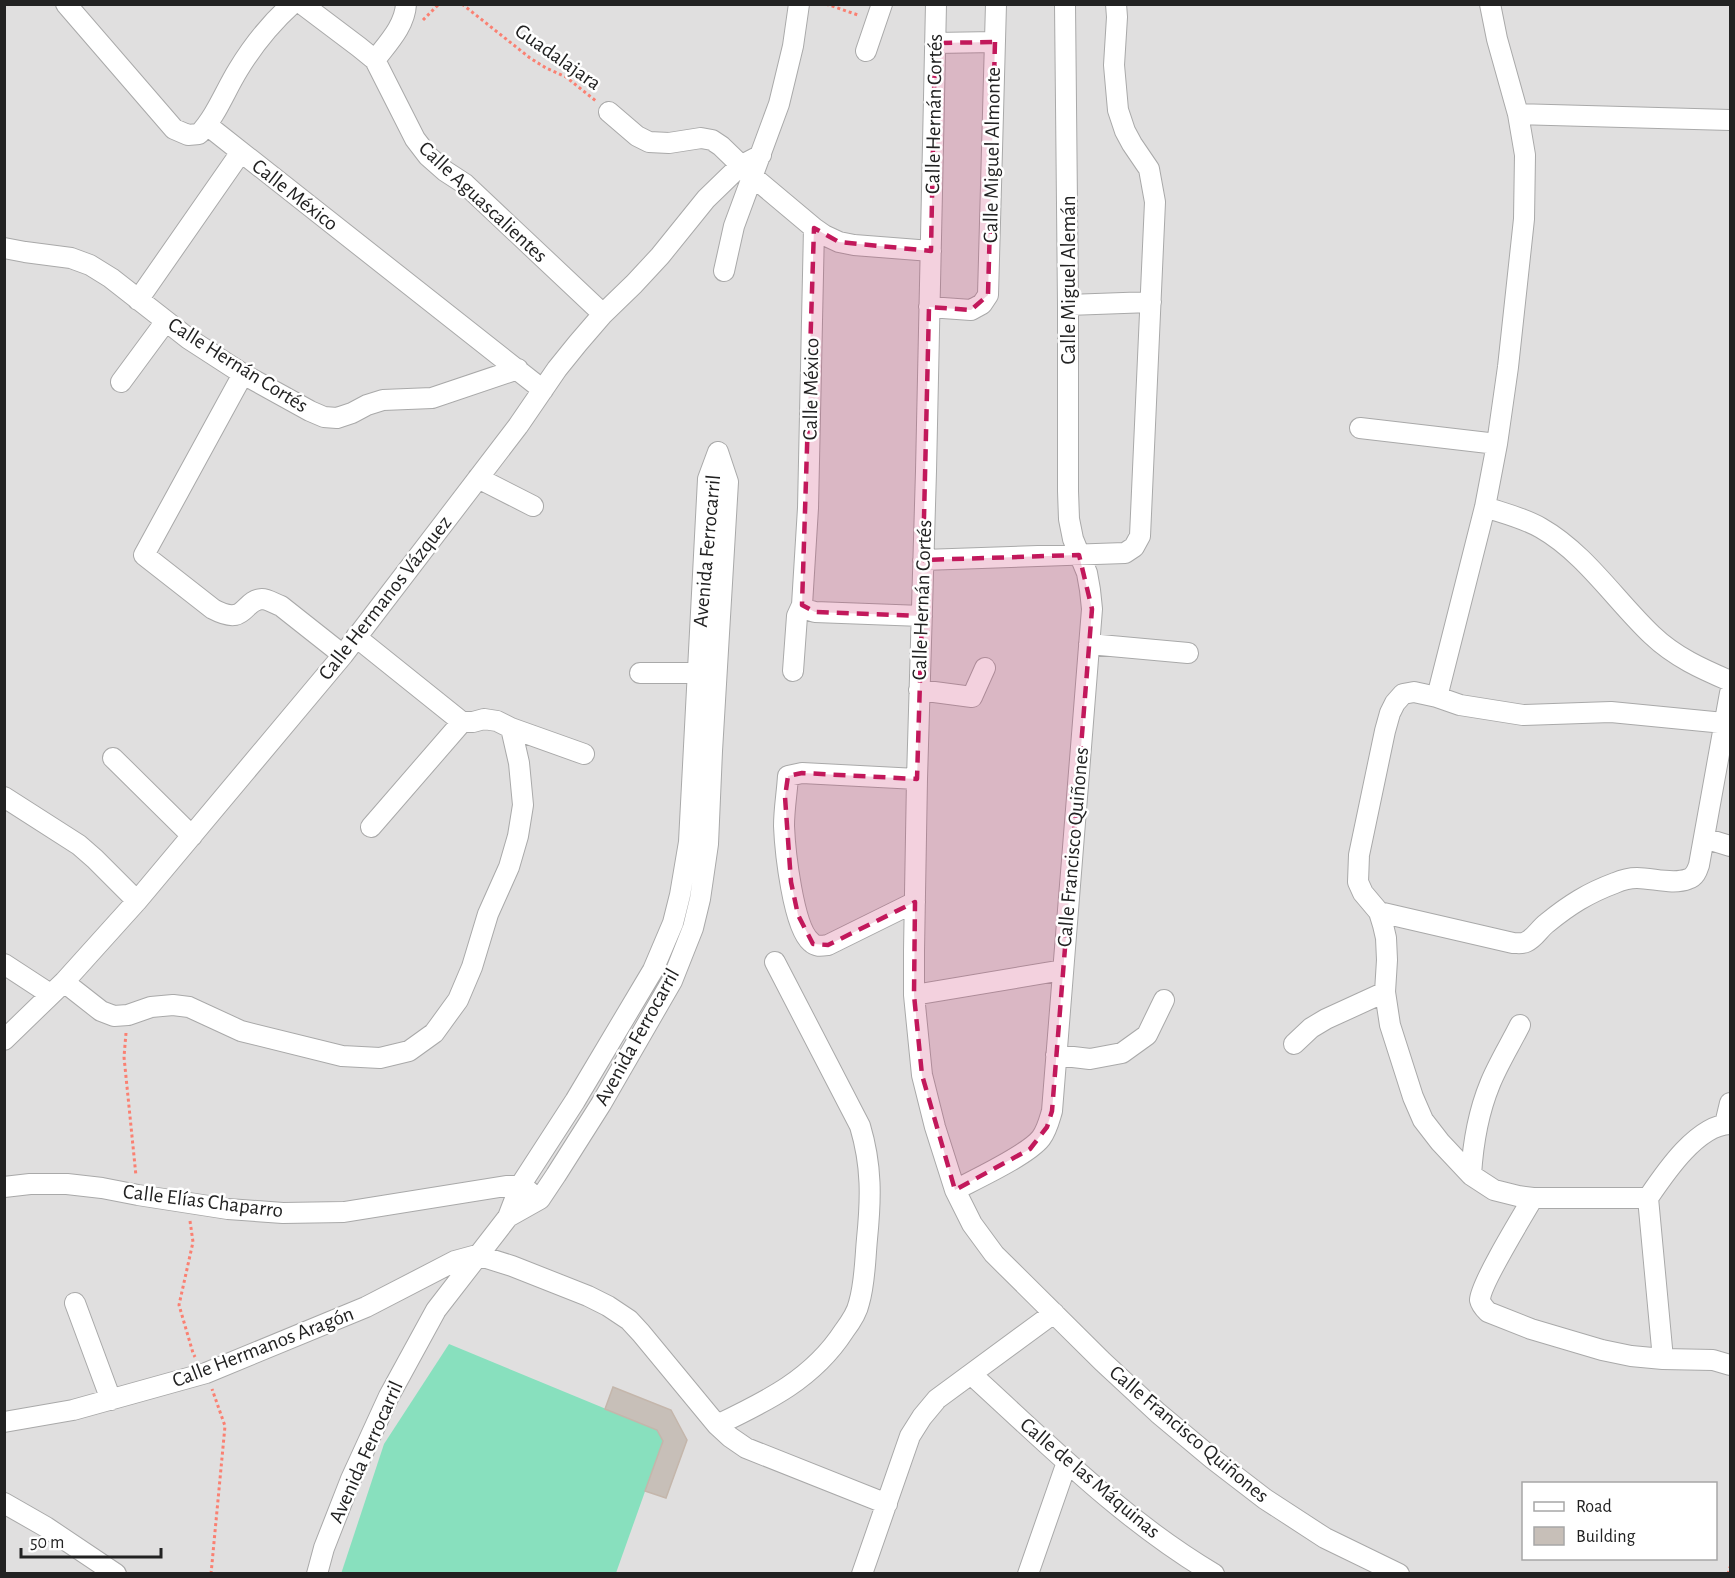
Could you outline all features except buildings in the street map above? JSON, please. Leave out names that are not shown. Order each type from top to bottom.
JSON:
[{"type":"street","points":[[66,4],[174,129],[188,135],[199,134],[207,125],[255,43],[273,21],[292,4]]},
{"type":"street","name":"Calle Aguascalientes","points":[[302,4],[375,60],[415,139],[428,156],[465,184],[603,314]]},
{"type":"street","points":[[375,60],[396,33],[406,10],[406,4]]},
{"type":"street","name":"Calle Hermanos Vázquez","points":[[4,1040],[57,988],[136,901],[343,655],[578,343],[660,256],[706,199],[746,171],[761,156],[779,104],[793,46],[799,4]]},
{"type":"street","name":"Calle Hernán Cortés","points":[[936,4],[914,995],[922,1075],[935,1127],[956,1190]]},
{"type":"street","name":"Calle Miguel Almonte","points":[[929,307],[971,310],[982,304],[987,295],[996,4]]},
{"type":"street","name":"Calle Miguel Alemán","points":[[1065,4],[1068,490],[1069,519],[1078,555]]},
{"type":"street","points":[[923,560],[1125,553],[1134,547],[1140,536],[1155,202],[1149,169],[1125,131],[1118,110],[1114,85],[1116,4]]},
{"type":"street","points":[[1437,697],[1485,507],[1497,444],[1524,219],[1525,155],[1518,114],[1497,39],[1490,4]]},
{"type":"street","points":[[866,51],[879,13]]},
{"type":"street","points":[[935,43],[995,42]]},
{"type":"street","points":[[609,112],[637,136],[649,142],[669,143],[701,138],[712,140],[824,236],[854,245],[931,252]]},
{"type":"street","points":[[1518,114],[1731,120]]},
{"type":"street","name":"Calle México","points":[[207,125],[543,390]]},
{"type":"street","points":[[138,300],[241,152]]},
{"type":"street","points":[[724,271],[746,171]]},
{"type":"street","name":"Calle México","points":[[793,671],[797,616],[802,605],[808,508],[814,228]]},
{"type":"street","name":"Calle Hernán Cortés","points":[[4,248],[71,258],[90,265],[111,278],[189,339],[243,374],[324,417],[337,418],[383,400],[432,398],[518,369]]},
{"type":"street","points":[[1068,305],[1151,302]]},
{"type":"street","points":[[121,382],[166,321]]},
{"type":"street","points":[[243,374],[144,555],[224,615],[243,612],[261,599],[269,601],[281,606],[343,655]]},
{"type":"street","points":[[1360,428],[1497,444]]},
{"type":"street","name":"Avenida Ferrocarril","points":[[317,1574],[324,1548],[351,1479],[389,1396],[436,1310],[508,1217],[520,1186],[575,1101],[653,970],[673,923],[688,842],[707,673],[728,482],[718,452],[708,479],[707,673],[708,844],[693,928],[672,981],[601,1104],[540,1199],[508,1217]]},
{"type":"street","points":[[478,478],[533,506]]},
{"type":"street","points":[[1485,507],[1540,527],[1561,542],[1606,584],[1652,635],[1675,654],[1731,681]]},
{"type":"street","name":"Calle Francisco Quiñones","points":[[1078,555],[1087,573],[1092,609],[1052,1111],[1047,1127],[1030,1149],[956,1190],[972,1224],[994,1254],[1158,1413],[1265,1499],[1324,1538],[1399,1574]]},
{"type":"street","points":[[802,605],[805,609],[815,612],[922,616]]},
{"type":"street","points":[[356,637],[462,723]]},
{"type":"street","points":[[1089,644],[1188,652]]},
{"type":"street","points":[[920,690],[972,697],[985,668]]},
{"type":"street","points":[[640,673],[707,673]]},
{"type":"street","points":[[1648,1198],[1533,1198],[1494,1190],[1472,1175],[1440,1142],[1423,1120],[1413,1097],[1390,1025],[1384,992],[1387,960],[1386,938],[1379,912],[1363,893],[1358,882],[1359,855],[1387,722],[1395,703],[1403,694],[1414,692],[1460,705],[1523,715],[1611,712],[1724,723]]},
{"type":"street","points":[[1379,912],[1513,943],[1523,943],[1580,898],[1620,880],[1636,878],[1675,881],[1688,879],[1696,874],[1731,693]]},
{"type":"street","points":[[371,827],[462,723],[484,719],[497,721],[584,754]]},
{"type":"street","points":[[4,964],[114,1016],[128,1015],[151,1007],[173,1005],[189,1007],[241,1031],[342,1056],[380,1058],[409,1051],[434,1033],[458,1000],[472,967],[488,914],[518,836],[523,805],[519,763],[511,728]]},
{"type":"street","points":[[113,758],[192,836]]},
{"type":"street","points":[[915,902],[828,945],[813,944],[806,938],[798,915],[784,826],[788,776],[802,773],[917,779]]},
{"type":"street","points":[[4,796],[79,845],[136,901]]},
{"type":"street","points":[[1704,838],[1731,846]]},
{"type":"street","points":[[680,895],[700,899]]},
{"type":"street","points":[[717,1425],[771,1399],[796,1382],[820,1361],[850,1322],[859,1304],[863,1285],[869,1211],[870,1176],[867,1150],[860,1126],[775,962]]},
{"type":"street","points":[[914,995],[1063,970]]},
{"type":"street","points":[[1294,1044],[1311,1028],[1326,1019],[1384,992]]},
{"type":"street","points":[[1056,1054],[1090,1059],[1122,1053],[1147,1035],[1164,1000]]},
{"type":"street","points":[[1472,1175],[1476,1129],[1483,1103],[1491,1082],[1520,1026]]},
{"type":"street","points":[[1664,1359],[1648,1198],[1672,1165],[1694,1141],[1709,1130],[1728,1124],[1731,1103]]},
{"type":"street","name":"Calle Elías Chaparro","points":[[4,1187],[67,1184],[228,1209],[283,1213],[344,1212],[486,1188],[520,1186]]},
{"type":"street","points":[[520,1186],[540,1199]]},
{"type":"street","points":[[1533,1198],[1491,1272],[1480,1299],[1488,1312],[1531,1329],[1602,1350],[1664,1359],[1713,1360],[1731,1365]]},
{"type":"street","points":[[477,1255],[512,1266],[588,1296],[628,1320],[717,1425],[746,1448],[887,1504]]},
{"type":"street","name":"Calle Hermanos Aragón","points":[[4,1422],[63,1412],[206,1373],[366,1307],[455,1261],[477,1255]]},
{"type":"street","points":[[75,1303],[111,1400]]},
{"type":"street","points":[[862,1574],[910,1436],[922,1417],[937,1399],[1054,1313]]},
{"type":"street","name":"Calle de las Máquinas","points":[[972,1375],[1111,1502],[1159,1538],[1214,1574]]},
{"type":"street","points":[[1028,1574],[1067,1462]]},
{"type":"street","points":[[4,1503],[46,1527],[116,1574]]},
{"type":"path","name":"Guadalajara","points":[[462,4],[530,58],[566,77],[609,112]]},
{"type":"path","points":[[826,4],[879,13]]},
{"type":"path","points":[[128,1015],[124,1057],[138,1196]]},
{"type":"path","points":[[187,1203],[193,1242],[179,1305],[193,1353],[206,1373],[225,1426],[211,1574]]},
{"type":"path","points":[[1728,1574],[1731,1567]]},
{"type":"highlighted area","points":[[995,42],[988,295],[971,310],[929,307],[923,560],[1079,555],[1092,609],[1052,1111],[1047,1127],[1030,1149],[955,1190],[922,1075],[914,995],[915,902],[828,945],[813,944],[798,915],[791,882],[785,797],[788,776],[802,773],[917,779],[922,616],[815,612],[802,605],[814,228],[839,242],[931,251],[935,43]]},
{"type":"shaded area","points":[[5,5],[1730,5],[1730,1573],[5,1574]]},
{"type":"green space","points":[[449,1344],[657,1430],[663,1441],[616,1573],[341,1574],[384,1444]]}]
